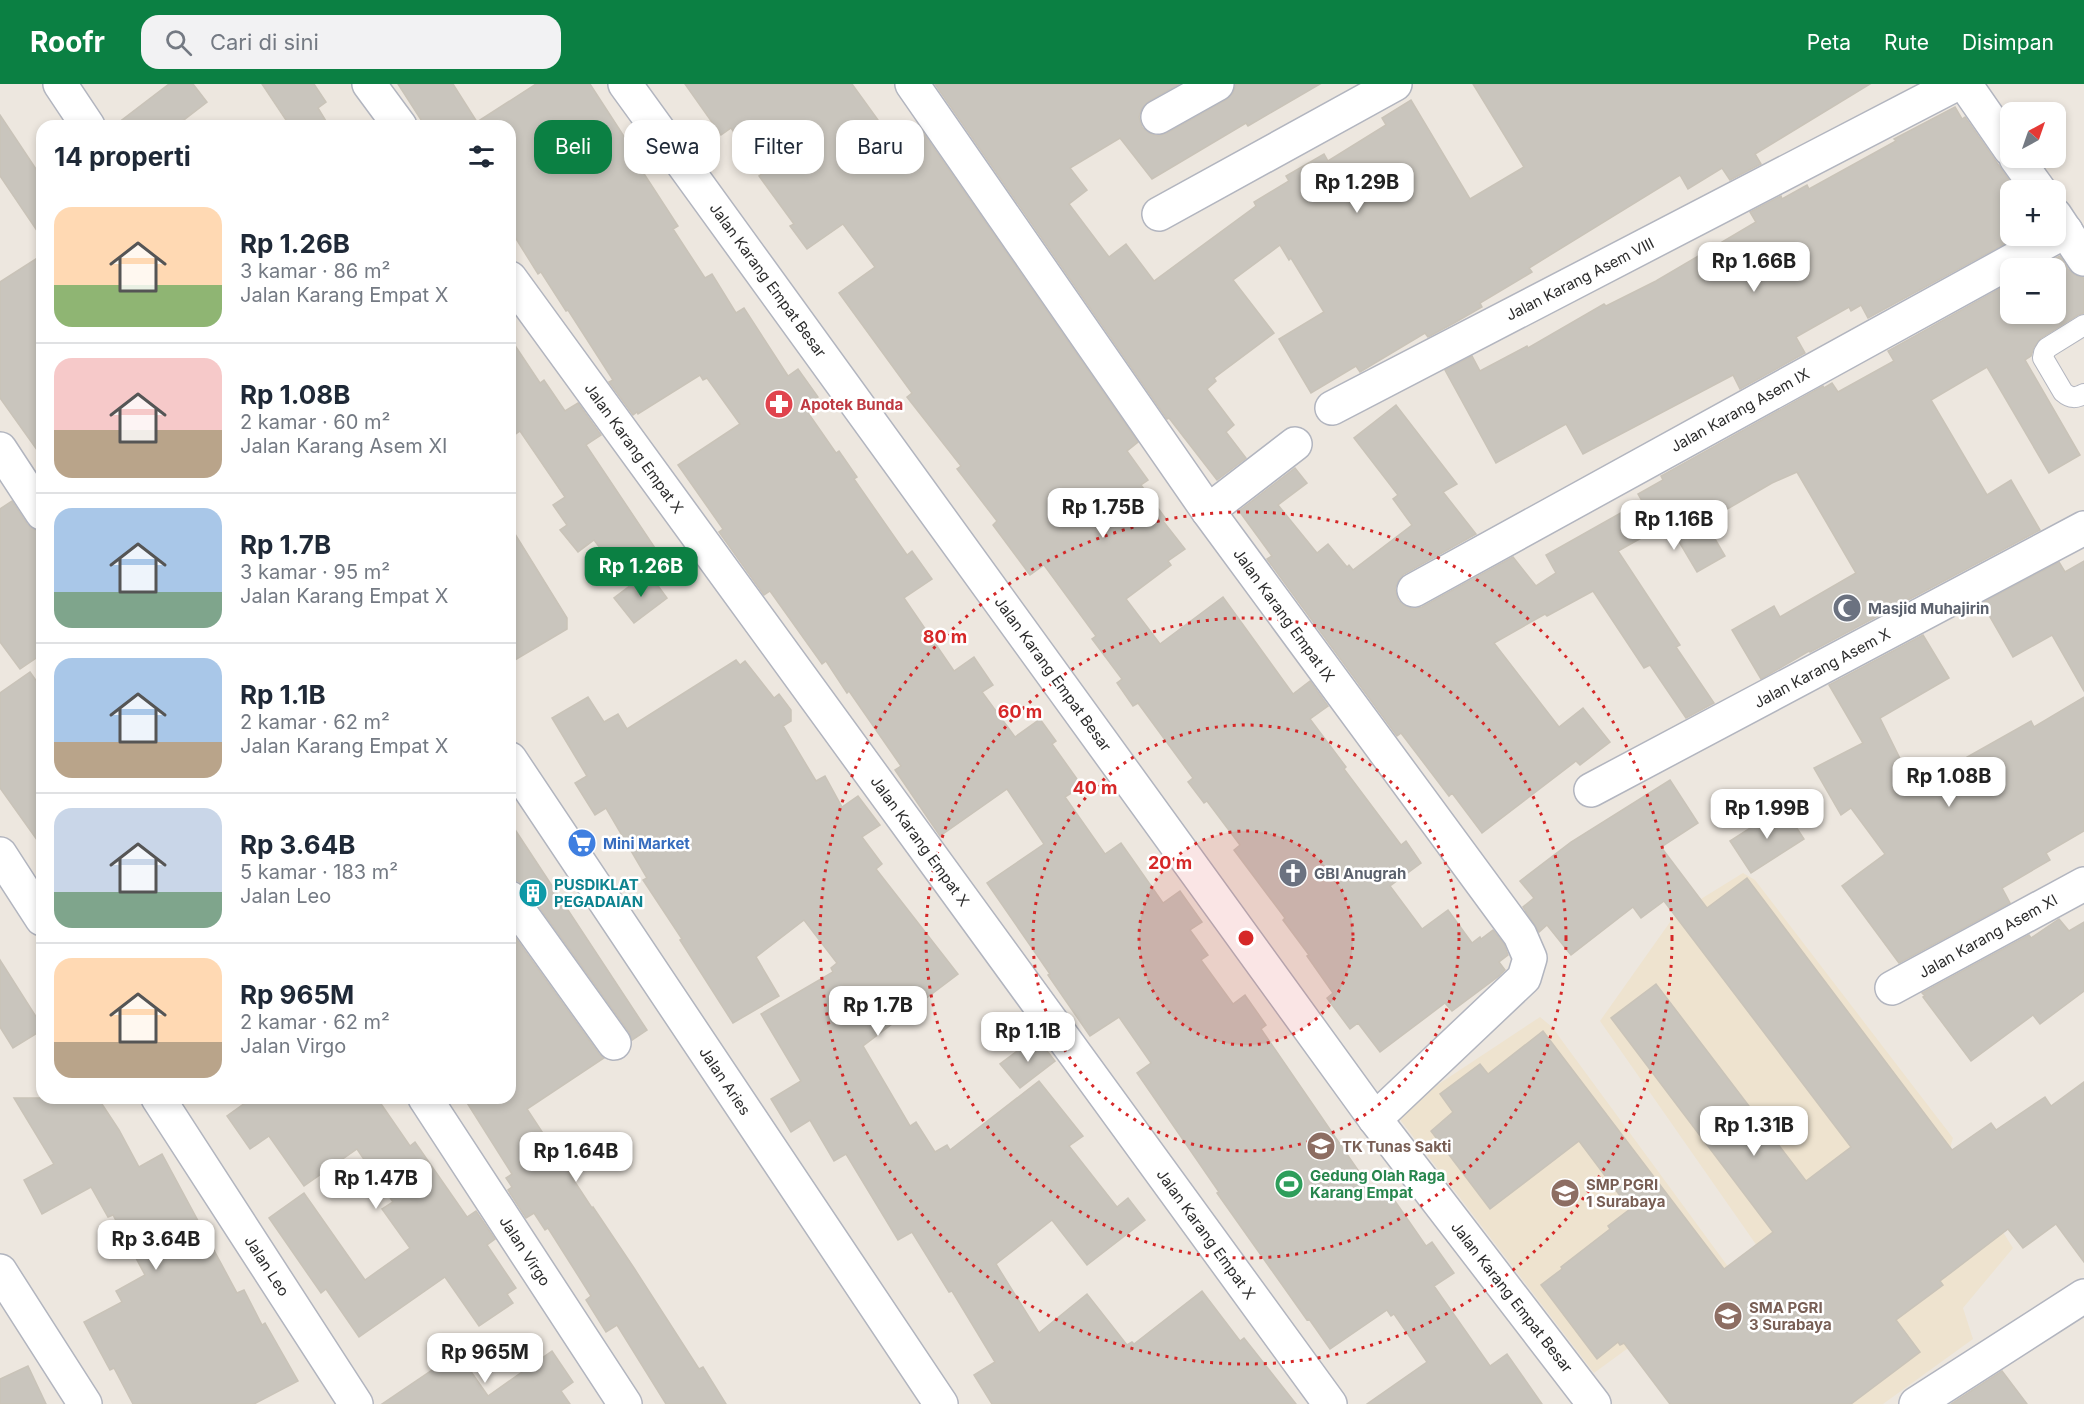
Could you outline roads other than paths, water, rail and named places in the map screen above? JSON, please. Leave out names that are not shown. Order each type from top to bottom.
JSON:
[{"type":"street","points":[[60,84],[84,120]]},
{"type":"street","points":[[369,84],[395,120]]},
{"type":"street","name":"Jalan Karang Empat Besar","points":[[624,84],[1375,1119],[1594,1404]]},
{"type":"street","name":"Jalan Karang Empat IX","points":[[912,84],[1208,511],[1520,935],[1530,958],[1524,978],[1375,1119]]},
{"type":"street","points":[[1158,117],[1217,84]]},
{"type":"street","points":[[1159,214],[1395,84]]},
{"type":"street","name":"Jalan Karang Asem VIII","points":[[1332,408],[1956,84]]},
{"type":"street","points":[[1965,84],[2000,135]]},
{"type":"street","points":[[2066,231],[2084,259]]},
{"type":"street","name":"Jalan Karang Asem IX","points":[[1414,590],[2020,246]]},
{"type":"street","name":"Jalan Karang Empat X","points":[[516,286],[1330,1404]]},
{"type":"street","points":[[1208,511],[1295,444]]},
{"type":"street","points":[[0,449],[36,504]]},
{"type":"street","name":"Jalan Karang Asem X","points":[[1591,790],[2084,528]]},
{"type":"street","name":"Jalan Aries","points":[[516,768],[936,1402]]},
{"type":"street","points":[[0,854],[36,910]]},
{"type":"street","name":"Jalan Karang Asem XI","points":[[1892,988],[2084,884]]},
{"type":"street","points":[[516,906],[614,1043]]},
{"type":"street","name":"Jalan Leo","points":[[162,1104],[356,1404]]},
{"type":"street","name":"Jalan Virgo","points":[[429,1104],[625,1404]]},
{"type":"street","points":[[0,1271],[85,1404]]},
{"type":"street","points":[[1916,1404],[2084,1296]]},
{"type":"lane","points":[[2084,325],[2047,348],[2043,353],[2043,358],[2068,397],[2074,398],[2084,394]]},
{"type":"place","name":"Apotek Bunda","points":[[779,404]]},
{"type":"place","name":"Masjid Muhajirin","points":[[1847,608]]},
{"type":"place","name":"Mini Market","points":[[582,843]]},
{"type":"place","name":"GBI Anugrah","points":[[1293,873]]},
{"type":"place","name":"PUSDIKLAT PEGADAIAN","points":[[533,893]]},
{"type":"place","name":"TK Tunas Sakti","points":[[1321,1146]]},
{"type":"place","name":"Gedung Olah Raga Karang Empat","points":[[1289,1184]]},
{"type":"place","name":"SMP PGRI 1 Surabaya","points":[[1565,1193]]},
{"type":"place","name":"SMA PGRI 3 Surabaya","points":[[1728,1316]]}]
